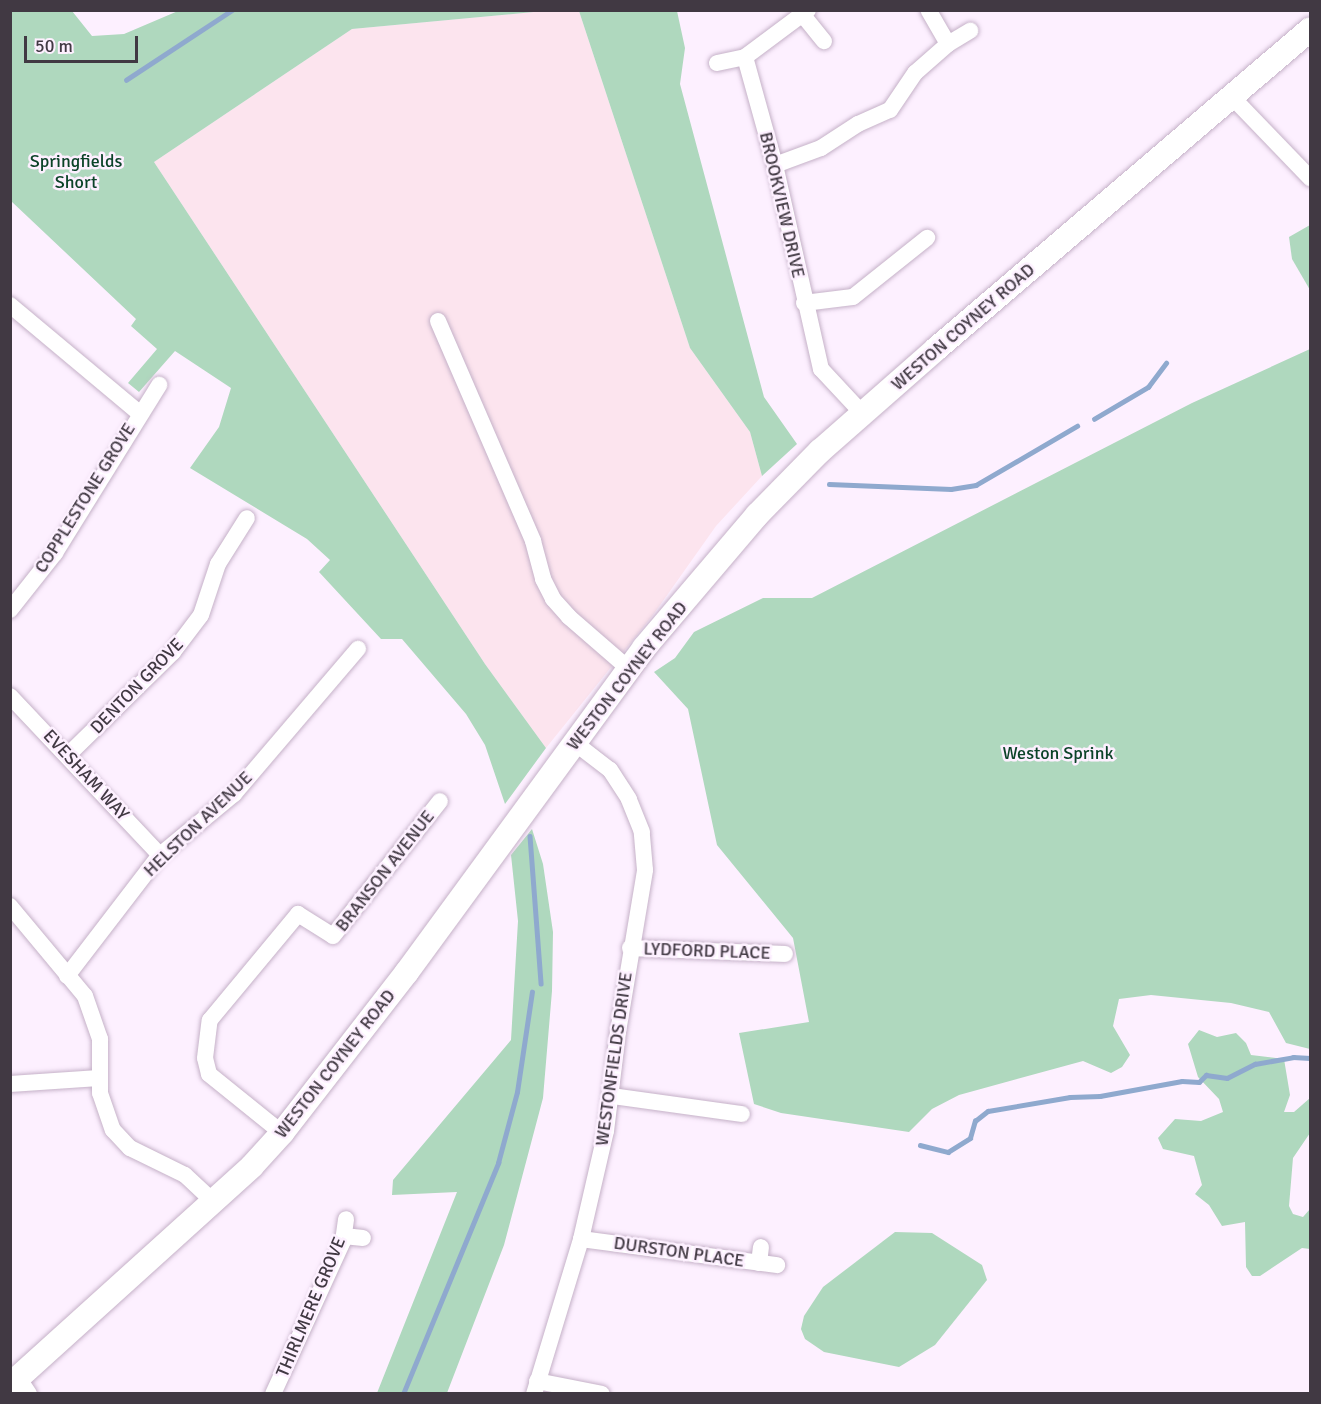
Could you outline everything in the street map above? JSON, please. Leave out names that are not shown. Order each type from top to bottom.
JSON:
[{"type":"street","points":[[928,10],[948,44]]},
{"type":"street","points":[[717,63],[745,57],[805,12],[824,41]]},
{"type":"street","name":"WESTON COYNEY ROAD","points":[[19,1386],[214,1202],[282,1133],[508,834],[629,669],[757,515],[863,414],[1234,99],[1311,30]]},
{"type":"street","points":[[775,165],[821,148],[858,124],[890,110],[915,73],[948,44],[970,31]]},
{"type":"street","name":"BROOKVIEW DRIVE","points":[[745,57],[775,165],[804,303],[821,369],[863,414]]},
{"type":"street","points":[[1234,99],[1311,178]]},
{"type":"street","points":[[804,303],[853,297],[927,238]]},
{"type":"street","points":[[10,305],[138,412]]},
{"type":"street","points":[[438,321],[533,541],[543,579],[553,599],[569,617],[629,669]]},
{"type":"street","name":"COPPLESTONE GROVE","points":[[10,610],[55,553],[138,412],[159,385]]},
{"type":"street","name":"DENTON GROVE","points":[[69,754],[173,652],[201,615],[218,564],[247,518]]},
{"type":"street","name":"HELSTON AVENUE","points":[[67,976],[160,855],[234,794],[358,649]]},
{"type":"street","name":"EVESHAM WAY","points":[[10,696],[69,754],[160,855]]},
{"type":"street","name":"WESTONFIELDS DRIVE","points":[[535,1388],[581,1239],[612,1096],[630,948],[645,870],[642,832],[629,799],[610,770],[575,742]]},
{"type":"street","name":"BRANSON AVENUE","points":[[282,1133],[209,1074],[205,1058],[210,1020],[298,914],[333,936],[440,801]]},
{"type":"street","points":[[10,906],[85,996],[100,1039],[99,1078],[103,1108],[113,1130],[130,1148],[184,1175],[214,1202]]},
{"type":"street","name":"LYDFORD PLACE","points":[[630,948],[785,954]]},
{"type":"street","points":[[10,1084],[99,1078]]},
{"type":"street","points":[[612,1096],[742,1114]]},
{"type":"street","name":"THIRLMERE GROVE","points":[[273,1394],[344,1236],[346,1219]]},
{"type":"street","points":[[344,1236],[363,1238]]},
{"type":"street","name":"DURSTON PLACE","points":[[581,1239],[760,1255],[777,1265]]},
{"type":"street","points":[[535,1388],[602,1394]]},
{"type":"shaded area","points":[[544,11],[579,11],[690,348],[750,432],[762,476],[716,526],[653,615],[546,748],[485,664],[154,162],[352,29]]},
{"type":"green space","name":"Springfields Short","points":[[10,11],[72,11],[92,36],[124,34],[178,11],[544,11],[352,29],[154,162],[485,664],[546,748],[505,804],[485,745],[466,714],[402,639],[381,639],[319,572],[330,560],[307,539],[190,468],[219,427],[231,388],[175,351],[139,392],[128,383],[157,349],[131,326],[136,319],[11,201]]},
{"type":"green space","points":[[579,11],[677,11],[685,48],[680,84],[764,397],[797,444],[762,476],[750,432],[690,348]]},
{"type":"green space","points":[[1310,225],[1310,290],[1292,259],[1289,237]]},
{"type":"green space","name":"Weston Sprink","points":[[1310,349],[1310,1049],[1286,1043],[1269,1012],[1231,1003],[1151,995],[1119,999],[1113,1026],[1130,1055],[1122,1067],[1111,1073],[1083,1061],[959,1095],[932,1109],[909,1132],[781,1113],[754,1104],[739,1033],[809,1022],[793,938],[717,845],[688,709],[654,672],[675,658],[694,632],[763,598],[812,598],[1192,403]]},
{"type":"green space","points":[[532,829],[543,864],[553,932],[552,991],[543,1098],[504,1245],[447,1393],[377,1393],[457,1192],[392,1195],[393,1180],[511,1040],[518,921],[511,855]]},
{"type":"green space","points":[[1199,1030],[1217,1037],[1236,1033],[1246,1043],[1251,1055],[1284,1059],[1290,1095],[1284,1112],[1294,1112],[1310,1098],[1310,1133],[1293,1158],[1289,1206],[1293,1214],[1303,1217],[1310,1209],[1310,1249],[1302,1248],[1260,1276],[1252,1276],[1246,1267],[1245,1222],[1222,1226],[1209,1205],[1195,1194],[1202,1185],[1194,1156],[1163,1149],[1158,1138],[1175,1119],[1201,1121],[1223,1112],[1219,1099],[1198,1077],[1188,1044]]},
{"type":"green space","points":[[895,1232],[932,1233],[982,1265],[987,1280],[935,1345],[899,1367],[824,1352],[805,1339],[801,1329],[804,1316],[823,1287]]},
{"type":"waterway","points":[[126,80],[232,10]]},
{"type":"waterway","points":[[1094,419],[1148,387],[1166,363]]},
{"type":"waterway","points":[[829,484],[951,489],[976,485],[1077,426]]},
{"type":"waterway","points":[[530,836],[541,984]]},
{"type":"waterway","points":[[403,1394],[498,1163],[517,1092],[532,992]]},
{"type":"waterway","points":[[920,1145],[948,1152],[970,1138],[975,1121],[988,1111],[1070,1097],[1100,1096],[1182,1081],[1199,1082],[1206,1075],[1227,1078],[1255,1064],[1293,1057],[1310,1058]]}]
